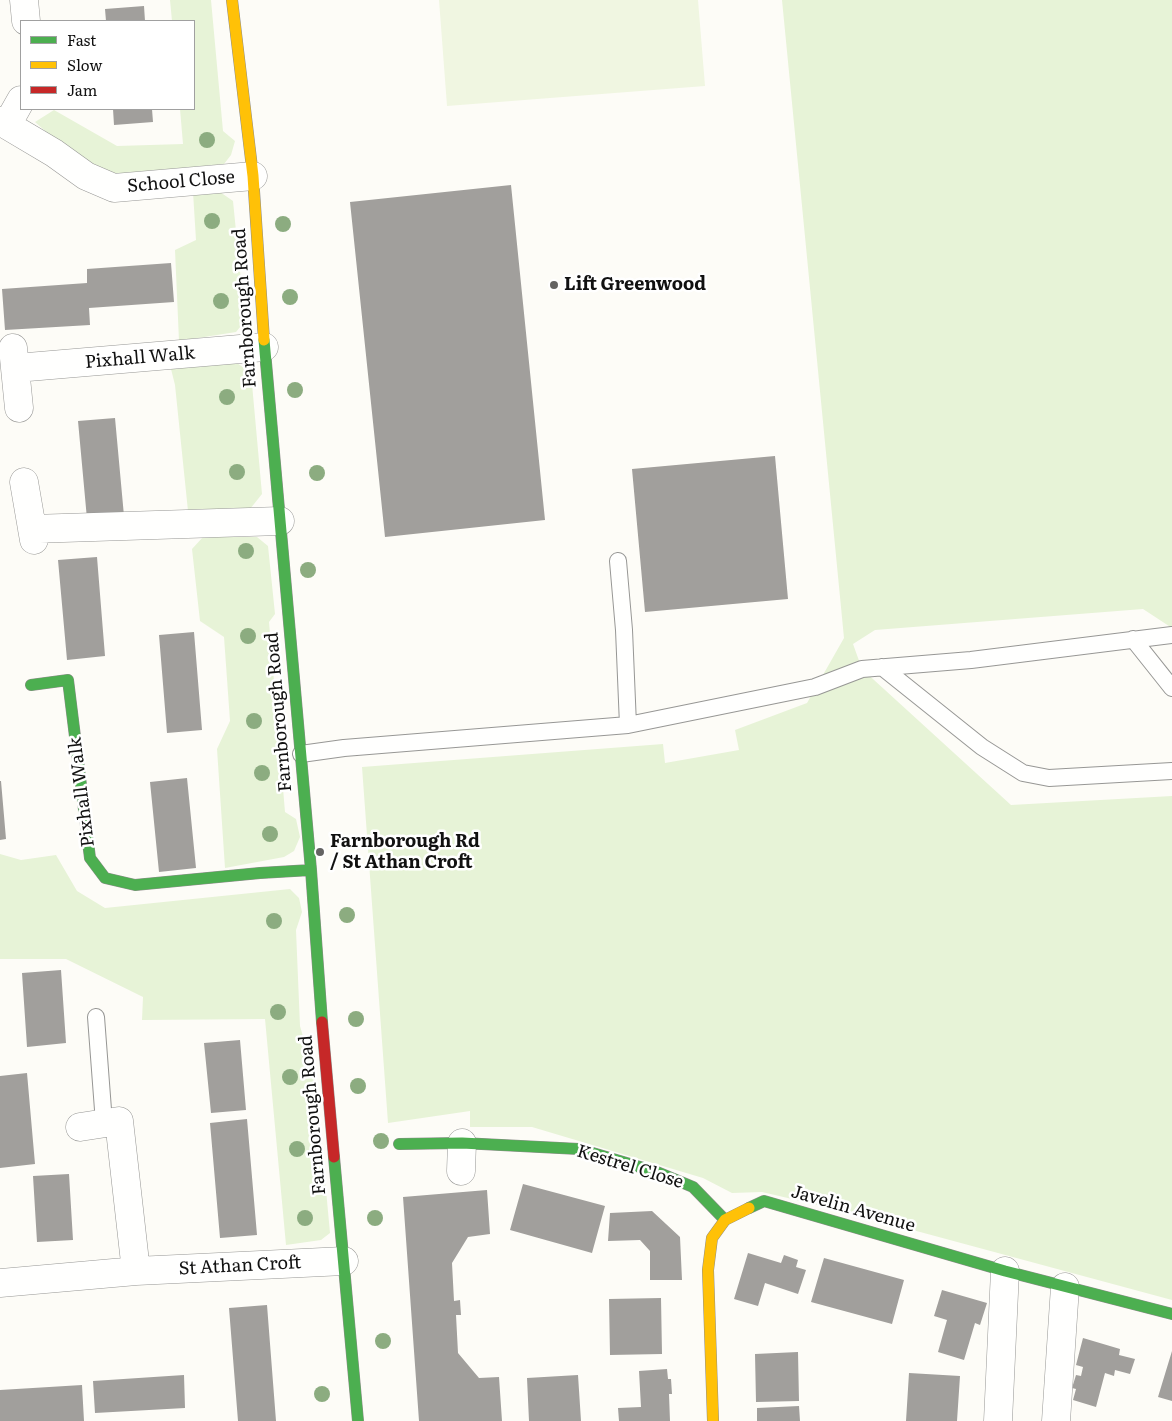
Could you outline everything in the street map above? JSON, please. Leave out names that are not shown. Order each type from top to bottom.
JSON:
[{"type":"street","points":[[24,0],[26,20]]},
{"type":"street","name":"Farnborough Road","points":[[232,0],[253,176],[264,348],[358,1421]]},
{"type":"street","name":"School Close","points":[[20,101],[4,123],[54,153],[86,176],[114,188],[253,176]]},
{"type":"street","name":"Pixhall Walk","points":[[19,408],[14,358],[264,348]]},
{"type":"street","points":[[24,482],[33,535],[280,521]]},
{"type":"street","name":"Pixhall Walk","points":[[31,686],[68,680],[90,858],[105,878],[135,885],[311,870]]},
{"type":"street","points":[[92,1125],[119,1121],[136,1271]]},
{"type":"street","points":[[461,1172],[462,1143]]},
{"type":"street","name":"Kestrel Close","points":[[399,1144],[462,1143],[579,1148],[657,1172],[693,1187],[724,1220]]},
{"type":"street","name":"Javelin Avenue","points":[[724,1220],[764,1201],[1005,1271],[1172,1314]]},
{"type":"street","points":[[713,1421],[708,1270],[712,1238],[724,1220]]},
{"type":"street","name":"St Athan Croft","points":[[0,1283],[136,1271],[344,1261]]},
{"type":"street","points":[[998,1421],[1005,1271]]},
{"type":"street","points":[[1056,1421],[1065,1287]]},
{"type":"lane","points":[[618,560],[624,630],[628,724]]},
{"type":"lane","points":[[301,754],[344,748],[628,724],[815,688],[862,669],[972,660],[1172,635]]},
{"type":"lane","points":[[1133,639],[1172,688]]},
{"type":"lane","points":[[882,667],[982,748],[1023,773],[1049,778],[1172,771]]},
{"type":"lane","points":[[92,1125],[96,1017]]},
{"type":"green space","points":[[170,0],[211,0],[223,131],[235,141],[231,155],[224,164],[118,175],[86,167],[35,122],[54,110],[117,146],[183,144],[180,110],[195,110],[195,20],[172,20]]},
{"type":"green space","points":[[439,0],[698,0],[705,86],[447,106]]},
{"type":"green space","points":[[782,0],[1172,0],[1172,628],[1143,609],[875,630],[853,644],[862,669],[1011,805],[1172,796],[1172,1300],[835,1209],[762,1192],[732,1193],[703,1178],[532,1127],[470,1127],[470,1111],[388,1123],[362,767],[663,744],[665,763],[739,750],[735,730],[807,703],[844,638]]},
{"type":"green space","points":[[193,192],[220,192],[233,201],[245,321],[236,332],[179,341],[175,250],[196,240]]},
{"type":"green space","points":[[237,363],[251,373],[262,494],[250,509],[188,511],[175,385],[171,369]]},
{"type":"green space","points":[[203,537],[257,537],[268,546],[275,614],[269,622],[285,812],[296,819],[300,837],[294,851],[284,857],[225,868],[217,749],[230,721],[224,637],[200,621],[192,549]]},
{"type":"green space","points":[[0,854],[21,860],[56,855],[77,891],[105,908],[290,889],[299,898],[302,912],[296,930],[300,1026],[316,1082],[330,1233],[321,1240],[286,1245],[265,1019],[142,1020],[143,997],[66,959],[0,959]]},
{"type":"building","points":[[144,6],[145,20],[106,20],[105,9]]},
{"type":"building","points":[[113,110],[152,110],[153,122],[114,125]]},
{"type":"building","points":[[511,185],[545,520],[385,537],[350,202]]},
{"type":"building","points":[[171,263],[174,302],[89,308],[90,325],[5,330],[2,289],[87,283],[87,269]]},
{"type":"building","points":[[115,418],[124,516],[87,519],[78,421]]},
{"type":"building","points":[[775,456],[788,599],[645,612],[632,469]]},
{"type":"building","points":[[97,557],[105,656],[67,660],[58,560]]},
{"type":"building","points":[[194,632],[202,730],[167,733],[159,635]]},
{"type":"building","points":[[187,778],[196,868],[159,872],[150,782]]},
{"type":"building","points":[[0,781],[6,839],[0,840]]},
{"type":"building","points":[[61,970],[66,1043],[27,1047],[22,973]]},
{"type":"building","points":[[240,1040],[246,1110],[211,1113],[204,1043]]},
{"type":"building","points":[[27,1073],[35,1164],[0,1168],[0,1076]]},
{"type":"building","points":[[247,1119],[257,1235],[220,1238],[210,1123]]},
{"type":"building","points":[[69,1174],[73,1240],[37,1242],[33,1176]]},
{"type":"building","points":[[523,1184],[605,1206],[592,1253],[510,1230]]},
{"type":"building","points":[[487,1190],[490,1234],[468,1237],[452,1263],[454,1301],[460,1300],[461,1315],[456,1315],[458,1353],[479,1378],[499,1377],[502,1421],[419,1421],[403,1197]]},
{"type":"building","points":[[652,1211],[680,1237],[682,1280],[650,1280],[650,1251],[640,1240],[608,1241],[610,1213]]},
{"type":"building","points":[[748,1253],[781,1263],[784,1255],[798,1260],[796,1267],[806,1270],[798,1294],[765,1283],[758,1306],[734,1299]]},
{"type":"building","points":[[824,1258],[904,1280],[892,1324],[811,1302]]},
{"type":"building","points":[[942,1290],[987,1303],[980,1325],[975,1323],[964,1360],[938,1352],[947,1320],[934,1316]]},
{"type":"building","points":[[661,1298],[662,1354],[610,1355],[609,1299]]},
{"type":"building","points":[[267,1305],[276,1421],[238,1421],[229,1308]]},
{"type":"building","points":[[1083,1338],[1120,1349],[1119,1355],[1135,1359],[1130,1374],[1115,1370],[1114,1376],[1105,1373],[1096,1407],[1073,1400],[1076,1389],[1072,1388],[1076,1375],[1081,1376],[1083,1367],[1076,1365]]},
{"type":"building","points":[[1172,1351],[1172,1401],[1158,1397]]},
{"type":"building","points":[[798,1352],[799,1401],[756,1402],[755,1354]]},
{"type":"building","points":[[667,1369],[668,1379],[671,1379],[672,1394],[669,1394],[670,1421],[619,1421],[618,1408],[641,1407],[639,1371]]},
{"type":"building","points":[[909,1373],[960,1376],[957,1421],[906,1421]]},
{"type":"building","points":[[184,1375],[185,1408],[95,1413],[93,1381]]},
{"type":"building","points":[[578,1375],[581,1421],[529,1421],[527,1378]]},
{"type":"building","points":[[82,1385],[84,1421],[0,1421],[0,1390]]},
{"type":"building","points":[[799,1406],[800,1421],[757,1421],[757,1408]]},
{"type":"traffic: fast","points":[[264,340],[311,870],[322,1022]]},
{"type":"traffic: fast","points":[[31,685],[68,680],[90,858],[105,878],[135,885],[311,870]]},
{"type":"traffic: fast","points":[[399,1144],[462,1143],[579,1149],[657,1172],[693,1187],[725,1220]]},
{"type":"traffic: fast","points":[[334,1157],[358,1421]]},
{"type":"traffic: fast","points":[[749,1208],[764,1201],[1005,1271],[1172,1314]]},
{"type":"traffic: slow","points":[[232,0],[253,176],[264,340]]},
{"type":"traffic: slow","points":[[713,1421],[708,1270],[712,1238],[725,1220],[749,1208]]},
{"type":"traffic: jam","points":[[322,1022],[334,1157]]},
{"type":"place","name":"Lift Greenwood","points":[[554,285]]},
{"type":"place","name":"Farnborough Rd / St Athan Croft","points":[[320,852]]}]
